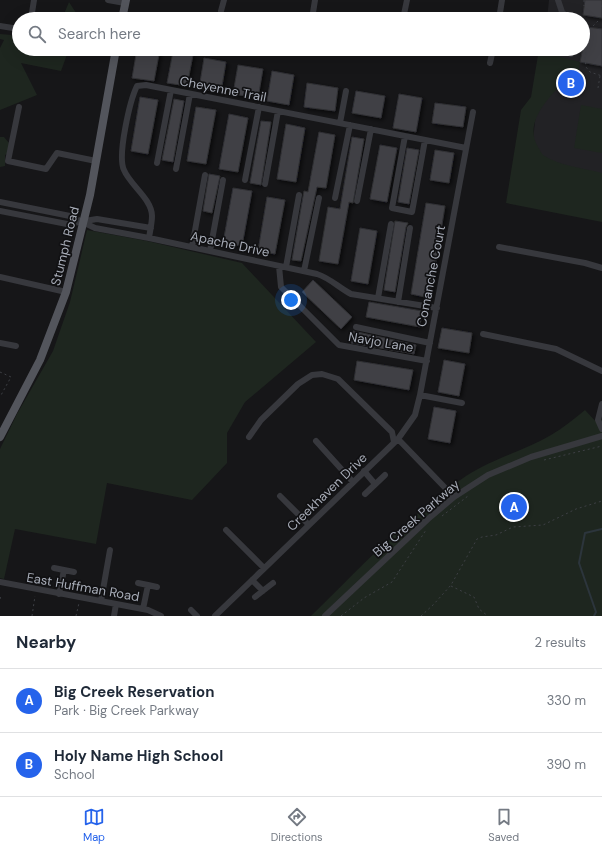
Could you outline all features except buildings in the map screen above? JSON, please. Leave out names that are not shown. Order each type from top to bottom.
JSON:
[{"type":"main road","points":[[123,12],[125,2]]},
{"type":"main road","name":"Stumph Road","points":[[0,437],[40,360],[66,292],[96,161],[115,56]]},
{"type":"street","points":[[32,12],[34,0]]},
{"type":"street","points":[[108,0],[125,2]]},
{"type":"street","points":[[222,11],[224,0]]},
{"type":"street","points":[[313,12],[315,0]]},
{"type":"street","points":[[404,12],[407,0]]},
{"type":"street","points":[[500,12],[502,0]]},
{"type":"street","points":[[558,0],[562,12]]},
{"type":"street","points":[[0,26],[12,29]]},
{"type":"street","points":[[490,63],[492,56]]},
{"type":"street","name":"Cheyenne Trail","points":[[149,238],[152,215],[149,206],[129,180],[120,160],[132,96],[137,86],[146,85],[466,148]]},
{"type":"street","points":[[157,163],[171,90]]},
{"type":"street","points":[[340,123],[346,91]]},
{"type":"street","points":[[176,169],[190,94]]},
{"type":"street","points":[[19,107],[8,161],[46,169],[57,153],[96,161]]},
{"type":"street","points":[[245,180],[259,107]]},
{"type":"street","points":[[265,184],[278,111]]},
{"type":"street","name":"Comanche Court","points":[[396,441],[415,415],[420,395],[473,112]]},
{"type":"street","points":[[335,198],[350,125]]},
{"type":"street","points":[[357,201],[371,129]]},
{"type":"street","points":[[405,136],[392,208],[412,212],[425,140]]},
{"type":"street","points":[[192,247],[204,175]]},
{"type":"street","points":[[210,251],[223,180]]},
{"type":"street","points":[[286,267],[299,195]]},
{"type":"street","points":[[304,271],[318,198]]},
{"type":"street","name":"Apache Drive","points":[[0,202],[70,216],[95,228],[304,271],[326,277],[340,288],[351,294],[437,308]]},
{"type":"street","points":[[0,211],[67,224],[97,218],[151,228]]},
{"type":"street","points":[[378,298],[391,224]]},
{"type":"street","points":[[398,302],[410,228]]},
{"type":"street","points":[[193,237],[212,241]]},
{"type":"street","points":[[499,247],[585,263],[602,268]]},
{"type":"street","name":"Navjo Lane","points":[[279,266],[281,288],[339,345],[427,361]]},
{"type":"street","points":[[0,277],[66,292]]},
{"type":"street","points":[[356,327],[430,343]]},
{"type":"street","points":[[483,334],[556,349],[602,371]]},
{"type":"street","points":[[0,343],[16,346]]},
{"type":"street","points":[[249,437],[262,420],[298,384],[312,375],[322,374],[338,379],[392,432],[396,441],[454,497]]},
{"type":"street","points":[[420,395],[462,403]]},
{"type":"street","points":[[602,404],[598,420],[602,429]]},
{"type":"street","name":"Big Creek Parkway","points":[[325,616],[391,552],[454,497],[488,475],[509,466],[602,436]]},
{"type":"street","points":[[316,441],[353,482]]},
{"type":"street","name":"Creekhaven Drive","points":[[215,616],[396,441]]},
{"type":"street","points":[[364,471],[375,484]]},
{"type":"street","points":[[365,494],[385,475]]},
{"type":"street","points":[[280,496],[309,525]]},
{"type":"street","points":[[226,530],[264,568]]},
{"type":"street","points":[[101,601],[110,550]]},
{"type":"street","points":[[54,568],[74,572]]},
{"type":"street","points":[[59,594],[64,570]]},
{"type":"street","points":[[252,580],[263,591]]},
{"type":"street","name":"East Huffman Road","points":[[0,582],[143,609],[161,616]]},
{"type":"street","points":[[138,583],[157,587]]},
{"type":"street","points":[[256,597],[273,583]]},
{"type":"street","points":[[143,609],[148,585]]},
{"type":"street","points":[[114,616],[116,604]]},
{"type":"street","points":[[191,610],[197,616]]},
{"type":"path","points":[[584,0],[584,6]]},
{"type":"path","points":[[590,29],[598,20]]},
{"type":"path","points":[[586,56],[585,61],[590,72],[601,76],[598,88]]},
{"type":"path","points":[[0,372],[11,377],[0,397]]},
{"type":"path","points":[[541,460],[602,446]]},
{"type":"path","points":[[441,516],[470,494]]},
{"type":"path","points":[[421,616],[451,585],[473,544],[482,537],[496,535],[512,527],[543,525],[576,509],[602,501]]},
{"type":"path","points":[[341,616],[364,598],[392,582],[426,530]]},
{"type":"path","points":[[451,585],[457,590],[469,593],[474,597],[479,609],[488,616]]},
{"type":"path","points":[[35,616],[32,616],[37,589]]},
{"type":"path","points":[[0,599],[1,595]]},
{"type":"path","points":[[76,616],[80,597]]},
{"type":"shaded area","points":[[549,0],[602,0],[602,204],[528,185],[542,56],[590,56],[590,12],[548,12]]},
{"type":"shaded area","points":[[69,2],[75,12],[65,12]]},
{"type":"shaded area","points":[[0,34],[12,36],[12,56],[66,56],[61,71],[21,63],[37,95],[0,110],[0,48],[4,40],[0,39]]},
{"type":"shaded area","points":[[538,56],[560,56],[580,62],[577,85],[562,84],[550,97],[535,121],[534,138],[542,154],[549,159],[602,173],[602,222],[506,203],[521,110],[531,97]]},
{"type":"shaded area","points":[[581,105],[602,109],[602,153],[574,148]]},
{"type":"shaded area","points":[[0,137],[4,137],[9,143],[11,152],[5,155],[5,166],[0,167]]},
{"type":"shaded area","points":[[87,230],[147,241],[242,263],[316,342],[245,402],[227,433],[227,463],[192,500],[107,483],[96,544],[15,529],[4,579],[0,578],[0,449],[17,414],[53,351],[70,302]]},
{"type":"shaded area","points":[[585,410],[599,425],[602,418],[602,616],[311,616],[386,542],[445,491],[476,470],[541,441]]},
{"type":"waterway","points":[[594,616],[596,612],[579,563],[585,533],[602,529]]},
{"type":"place","name":"Holy Name High School","points":[[571,83]]},
{"type":"place","name":"Big Creek Reservation","points":[[514,507]]}]
